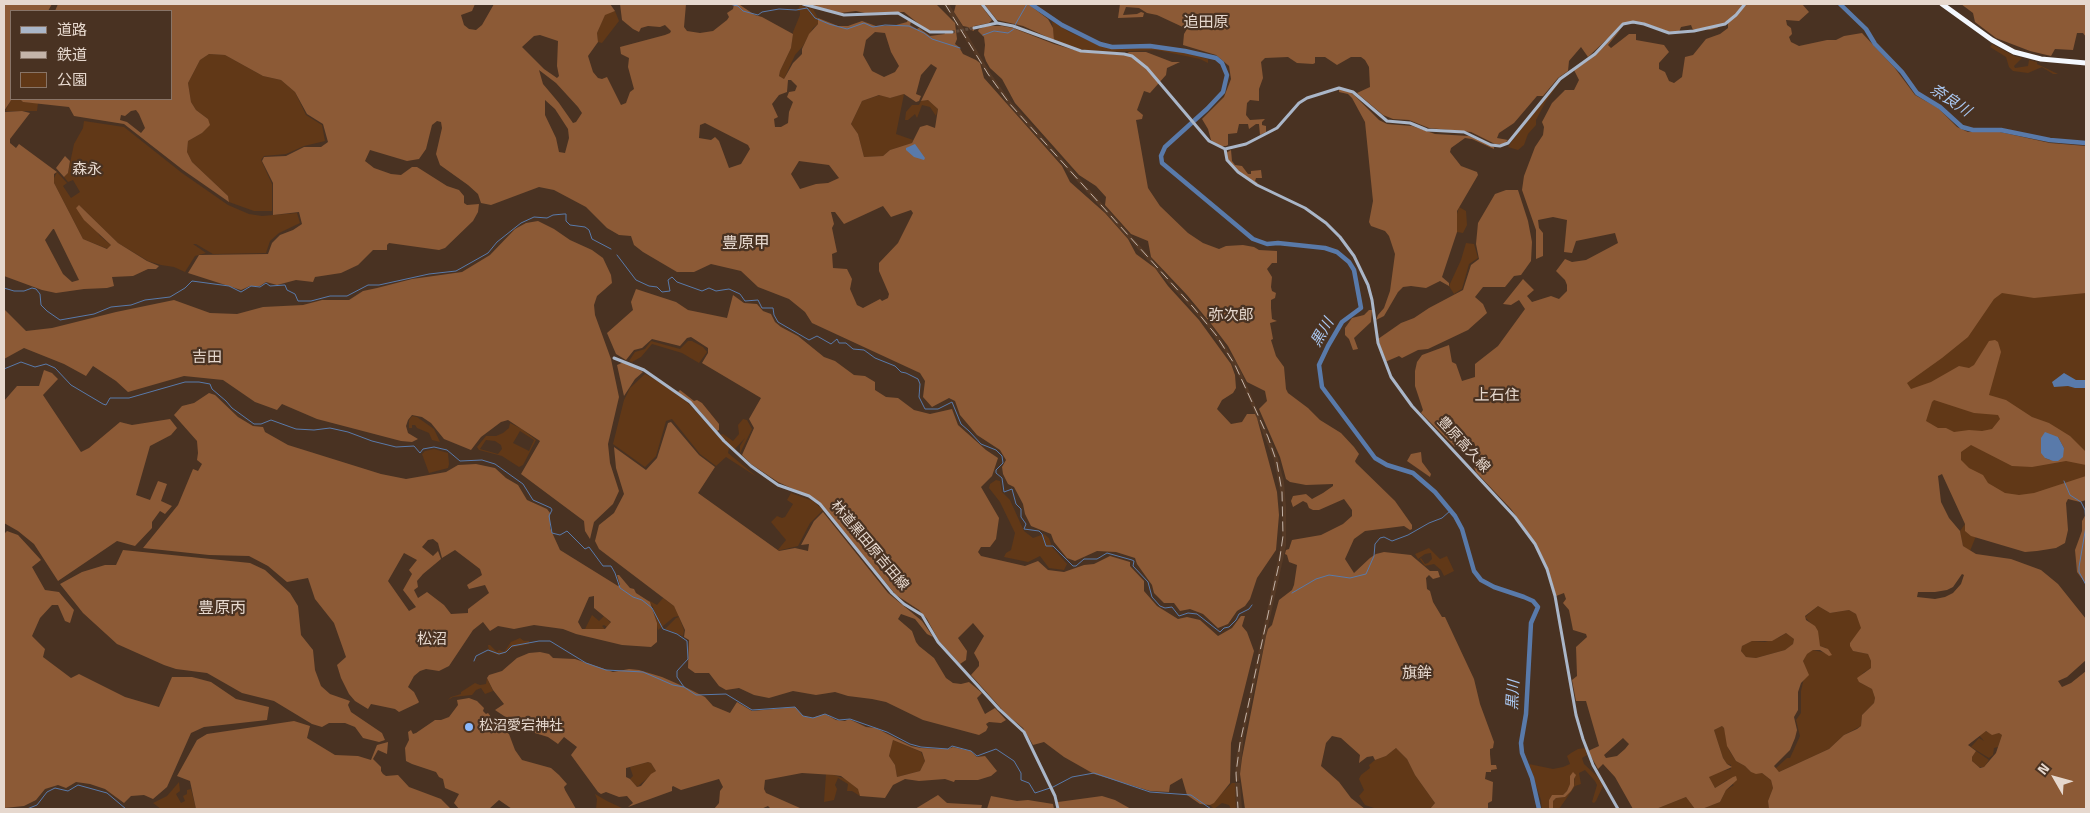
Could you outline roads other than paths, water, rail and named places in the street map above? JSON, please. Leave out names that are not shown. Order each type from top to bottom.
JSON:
[{"type":"highway","points":[[1942,4],[1992,40],[2014,52],[2041,59],[2086,63]]},
{"type":"main road","points":[[802,4],[844,14],[898,13],[932,33],[952,32]]},
{"type":"main road","points":[[982,4],[997,24]]},
{"type":"main road","points":[[974,28],[997,24],[1013,26],[1081,51],[1132,56],[1147,68],[1208,141],[1225,149],[1246,144],[1276,128],[1299,103],[1307,98],[1339,88],[1353,92],[1387,121],[1410,122],[1427,130],[1464,132],[1491,144],[1505,145],[1560,79],[1595,54],[1624,24],[1628,22],[1639,23],[1669,32],[1694,31],[1724,24],[1736,16],[1745,4]]},
{"type":"main road","name":"豊原高久線","points":[[1225,149],[1226,160],[1238,172],[1256,185],[1305,208],[1326,223],[1340,237],[1354,256],[1368,285],[1378,343],[1394,382],[1412,406],[1515,517],[1535,544],[1547,570],[1553,590],[1576,715],[1583,739],[1593,765],[1618,809]]},
{"type":"main road","name":"林道黒田原吉田線","points":[[614,358],[644,370],[690,402],[729,447],[751,466],[778,485],[809,496],[820,504],[892,593],[904,604],[922,615],[942,646],[999,709],[1024,732],[1055,796],[1058,809]]},
{"type":"water","points":[[915,144],[925,158],[924,160],[914,157],[906,150],[906,148]]},
{"type":"water","points":[[2064,373],[2076,380],[2086,380],[2086,388],[2054,387],[2052,382]]},
{"type":"water","points":[[2045,432],[2058,437],[2064,448],[2063,457],[2058,461],[2045,458],[2041,453],[2041,438]]},
{"type":"waterway","points":[[729,4],[738,6],[743,11],[758,15],[762,12],[779,9],[796,10],[807,8],[815,18],[847,29],[864,23],[873,27],[885,25],[909,26],[932,39],[960,48]]},
{"type":"waterway","points":[[1015,25],[1027,4]]},
{"type":"waterway","name":"黒川","points":[[1031,4],[1062,25],[1100,44],[1112,47],[1150,46],[1216,58],[1222,63],[1227,75],[1223,92],[1165,147],[1161,156],[1162,163],[1253,239],[1267,244],[1278,243],[1325,248],[1337,252],[1349,262],[1354,270],[1361,308],[1342,322],[1328,346],[1319,365],[1322,387],[1375,458],[1387,465],[1413,473],[1435,492],[1455,516],[1462,529],[1474,571],[1481,580],[1494,587],[1533,601],[1538,607],[1531,623],[1526,714],[1521,743],[1522,753],[1532,778],[1539,809]]},
{"type":"waterway","name":"奈良川","points":[[1840,4],[1866,29],[1875,44],[1902,72],[1917,93],[1940,107],[1962,127],[1973,130],[2001,130],[2050,140],[2086,143]]},
{"type":"waterway","points":[[983,35],[994,31],[1008,33],[1014,29]]},
{"type":"waterway","points":[[4,288],[14,291],[36,289],[40,294],[41,305],[60,320],[94,314],[111,307],[170,297],[185,288],[192,281],[229,286],[241,292],[251,286],[260,287],[266,283],[270,286],[285,285],[287,290],[295,294],[298,301],[311,301],[330,296],[347,296],[368,285],[379,285],[429,274],[456,271],[488,253],[497,242],[521,223],[534,217],[547,218],[553,215],[564,214],[566,214],[566,221],[570,225],[585,227],[589,230],[592,239],[611,249]]},
{"type":"waterway","points":[[617,255],[636,280],[649,286],[657,287],[662,292],[670,291],[668,280],[672,277],[677,282],[702,291],[709,288],[716,291],[729,289],[740,294],[745,301],[758,300],[762,308],[773,308],[778,322],[809,340],[817,336],[831,344],[837,339],[839,343],[846,343],[853,349],[864,350],[875,358],[895,366],[901,372],[918,379],[920,384],[919,397],[925,409],[938,409],[952,402],[961,424],[981,444],[996,450],[1002,456],[1003,463],[996,470],[996,473],[1002,478],[1004,492],[1012,489],[1016,504],[1021,509],[1021,517],[1026,524],[1024,529],[1039,531],[1046,546],[1053,546],[1073,566],[1076,566],[1084,559],[1097,559],[1107,553],[1132,560],[1134,561],[1133,566],[1148,582],[1152,597],[1160,606],[1165,608],[1172,607],[1179,616],[1188,613],[1197,614],[1220,632],[1224,628],[1229,627],[1239,614],[1249,609],[1252,605]]},
{"type":"waterway","points":[[4,369],[21,362],[35,367],[46,364],[55,368],[71,385],[106,405],[110,398],[129,398],[185,382],[210,384],[212,389],[232,408],[254,424],[261,424],[271,420],[296,429],[314,430],[330,428],[396,447],[414,446],[420,453],[423,449],[434,447],[447,450],[460,461],[482,460],[495,464],[523,484],[533,500],[551,508],[549,516],[552,533],[560,535],[567,531],[585,549],[589,547],[603,566],[611,566],[620,588],[652,608],[663,629],[677,634],[687,641],[688,659],[677,671],[677,677],[684,687],[696,695],[726,694],[752,710],[795,707],[803,716],[813,718],[825,714],[839,720],[850,719],[921,747],[948,749],[952,746],[971,751],[977,756],[996,749],[1014,761],[1021,773],[1021,780],[1029,783],[1035,793],[1053,787],[1072,777],[1094,773],[1150,792],[1191,795],[1211,809]]},
{"type":"waterway","points":[[2064,481],[2070,495],[2081,502],[2085,510],[2086,526],[2079,572],[2086,585]]},
{"type":"waterway","points":[[1292,593],[1316,579],[1329,575],[1350,578],[1366,574],[1374,556],[1375,544],[1380,538],[1384,537],[1392,541],[1408,535],[1442,518],[1450,511]]},
{"type":"waterway","points":[[474,661],[476,656],[488,650],[499,654],[506,652],[512,646],[550,641],[586,663],[606,670],[643,672],[673,685],[684,687]]},
{"type":"waterway","points":[[27,809],[37,805],[47,792],[55,788],[68,791],[78,785],[107,793],[126,809]]},
{"type":"waterway","points":[[6,809],[14,809]]},
{"type":"tunnel","points":[[952,32],[974,28]]},
{"type":"railway","points":[[945,4],[988,74],[1009,103],[1216,335],[1235,365],[1268,437],[1277,463],[1282,492],[1283,536],[1279,564],[1240,743],[1236,773],[1238,809]]},
{"type":"place","name":"松沼愛宕神社","points":[[469,727]]},
{"type":"district","name":"追田原","points":[[1206,23]]},
{"type":"district","name":"森永","points":[[87,170]]},
{"type":"district","name":"豊原甲","points":[[746,244]]},
{"type":"district","name":"弥次郎","points":[[1231,316]]},
{"type":"district","name":"吉田","points":[[207,358]]},
{"type":"district","name":"上石住","points":[[1497,396]]},
{"type":"district","name":"豊原丙","points":[[222,609]]},
{"type":"district","name":"松沼","points":[[432,640]]},
{"type":"district","name":"旗鉾","points":[[1417,674]]}]
